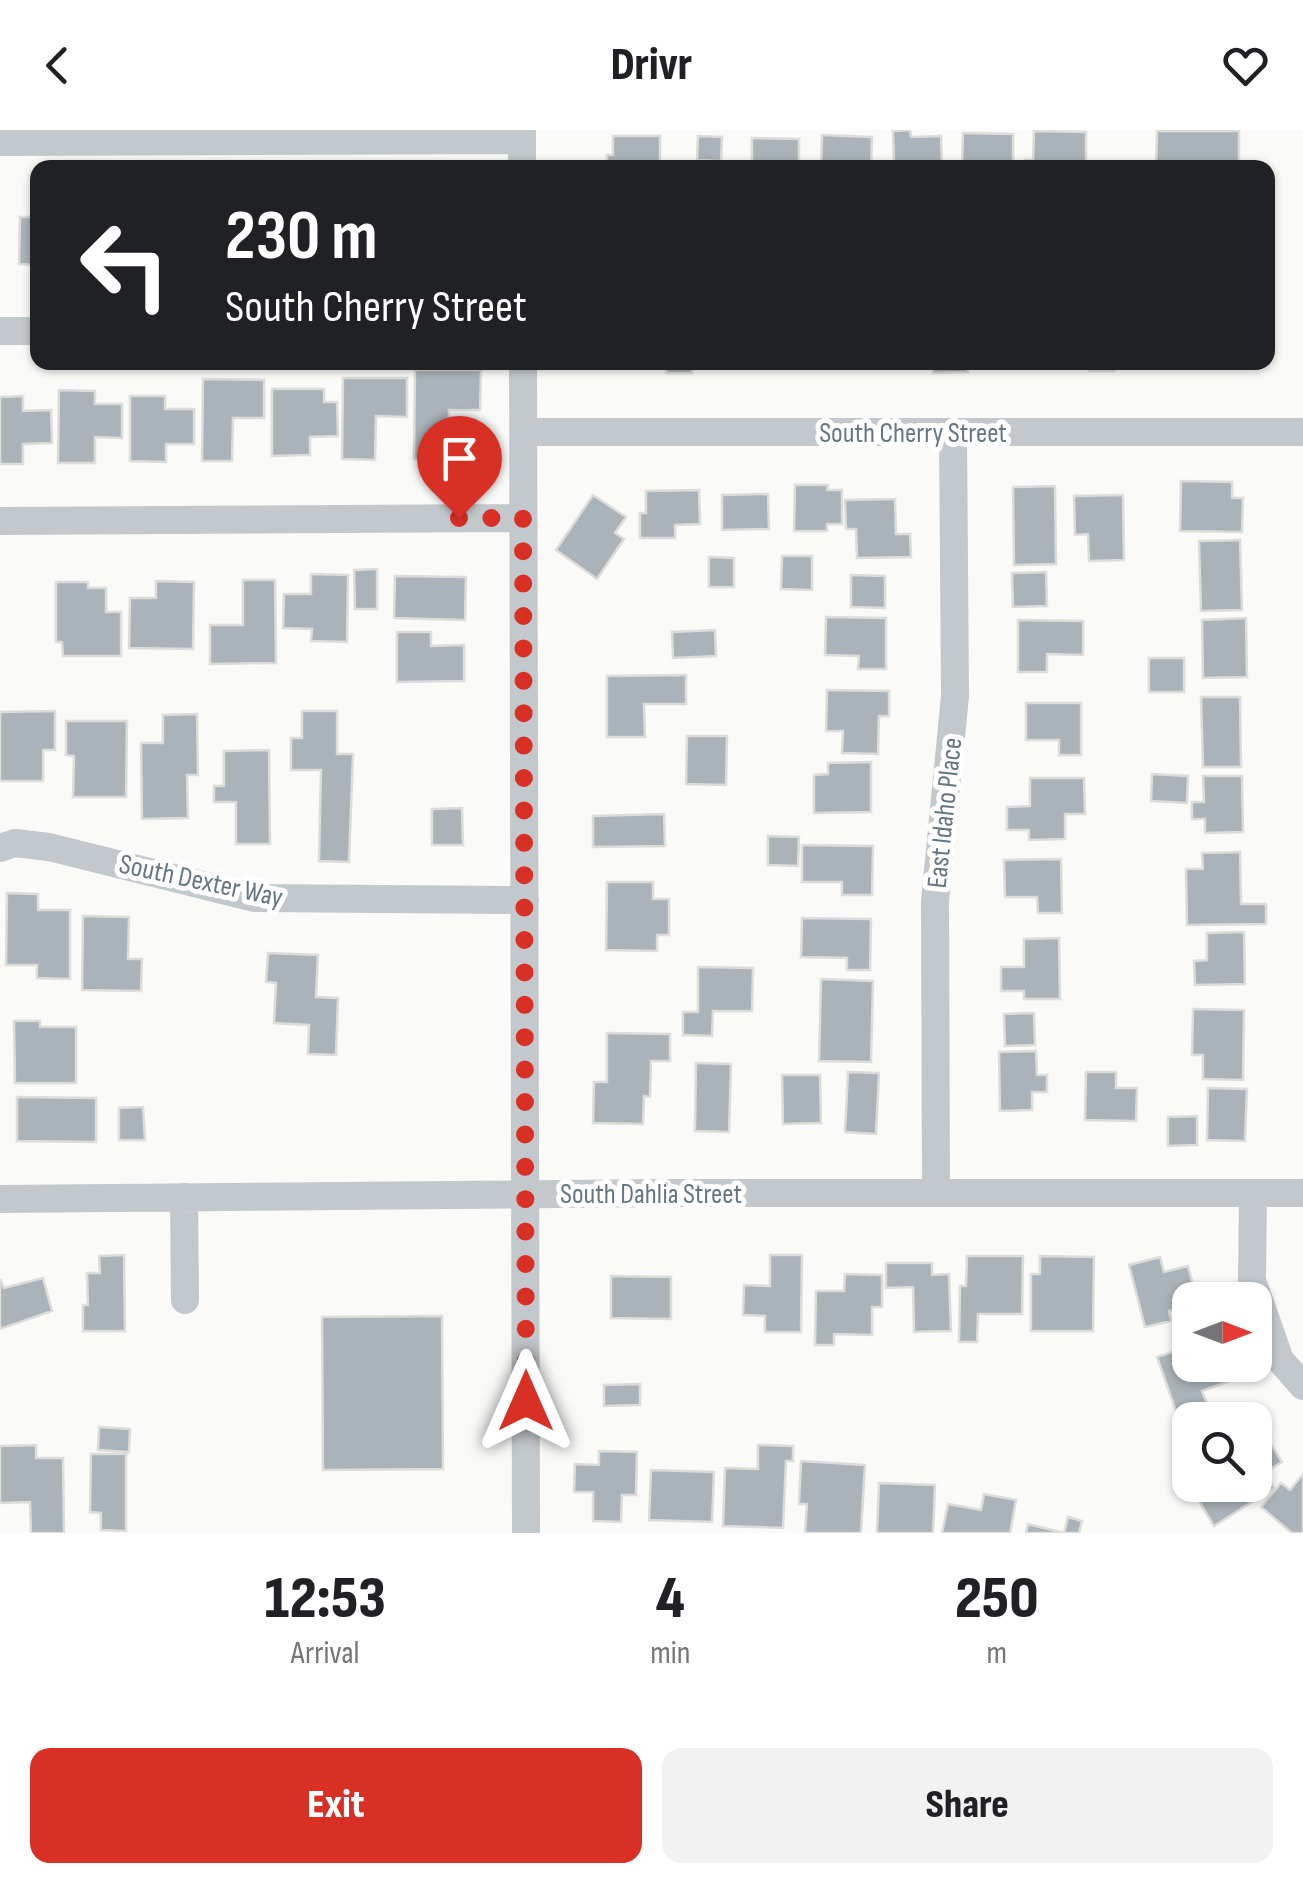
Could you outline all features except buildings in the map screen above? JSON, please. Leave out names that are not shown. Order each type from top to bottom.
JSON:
[{"type":"street","points":[[0,142],[522,146]]},
{"type":"street","points":[[0,331],[30,331]]},
{"type":"street","points":[[522,370],[526,1533]]},
{"type":"street","name":"South Cherry Street","points":[[523,432],[1303,432]]},
{"type":"street","name":"East Idaho Place","points":[[936,1192],[936,901],[956,696],[953,433]]},
{"type":"street","points":[[0,521],[523,518]]},
{"type":"street","name":"South Dexter Way","points":[[0,848],[15,844],[49,847],[254,898],[524,900]]},
{"type":"street","name":"South Dahlia Street","points":[[0,1199],[936,1192],[1303,1194]]},
{"type":"street","points":[[1252,1194],[1252,1280],[1280,1360],[1303,1386]]},
{"type":"street","points":[[184,1198],[185,1300]]},
{"type":"route","points":[[459,518],[523,518],[526,1401]]}]
